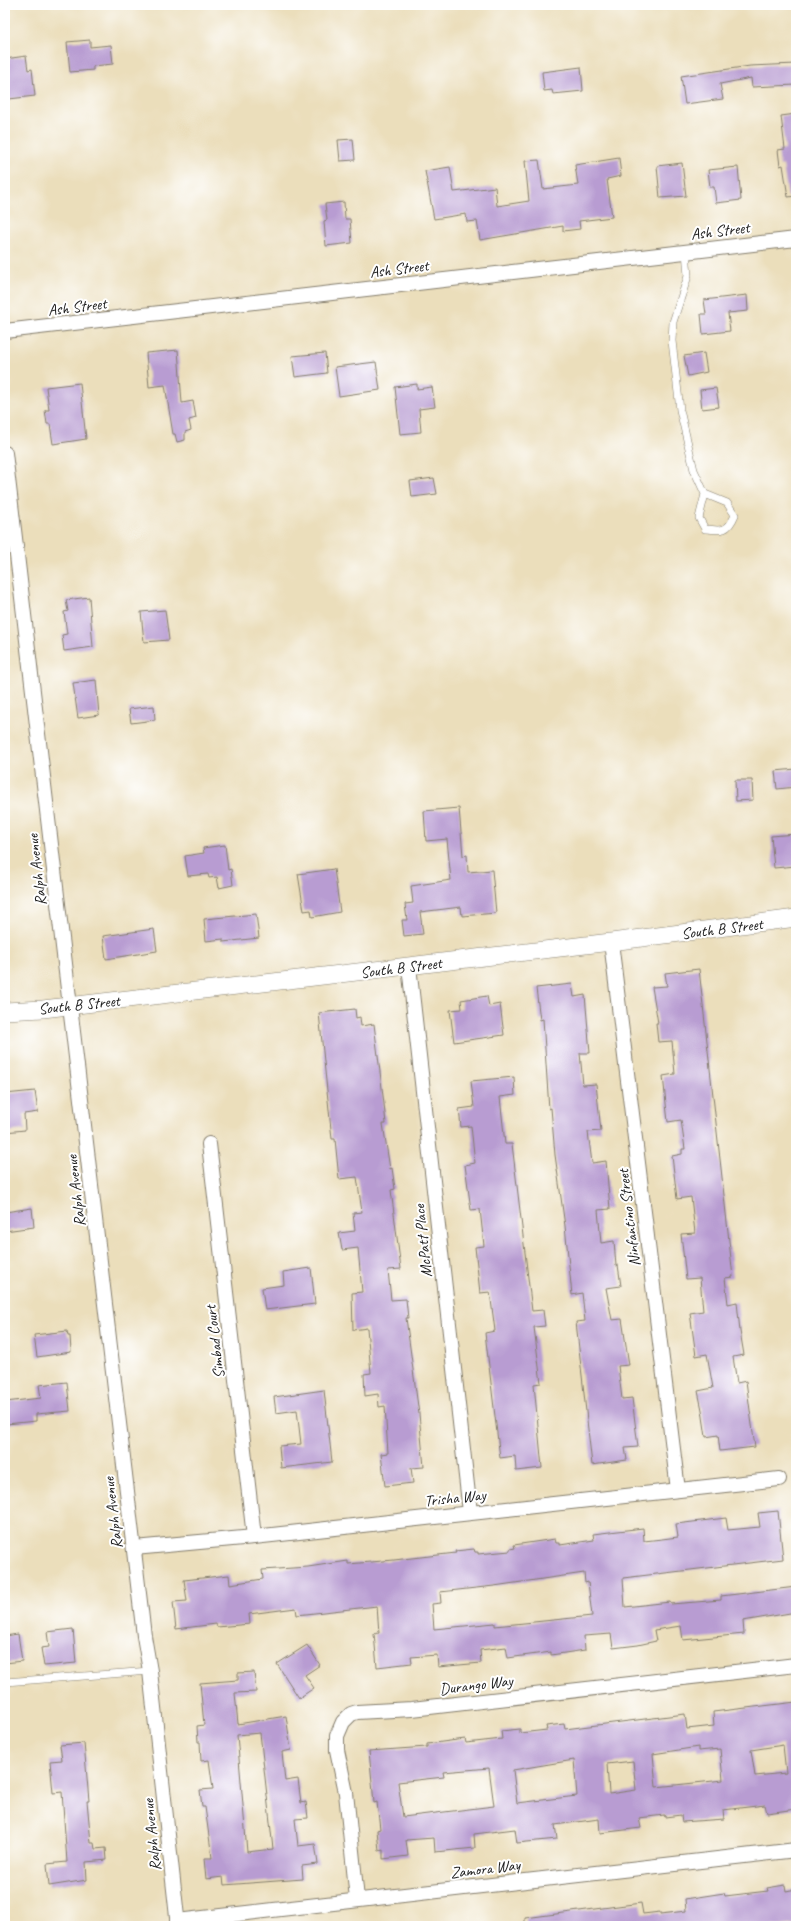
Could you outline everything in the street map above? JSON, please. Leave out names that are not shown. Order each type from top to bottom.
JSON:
[{"type":"street","name":"Ash Street","points":[[5,331],[796,239]]},
{"type":"street","name":"Ralph Avenue","points":[[5,453],[144,1636],[150,1671],[178,1923]]},
{"type":"street","name":"South B Street","points":[[5,1012],[611,942],[796,918]]},
{"type":"street","name":"Ninfantino Street","points":[[611,942],[678,1490]]},
{"type":"street","name":"McPatt Place","points":[[409,966],[470,1512]]},
{"type":"street","name":"Simbad Court","points":[[209,1144],[254,1537]]},
{"type":"street","name":"Trisha Way","points":[[134,1548],[254,1537],[779,1479]]},
{"type":"street","name":"Durango Way","points":[[357,1899],[346,1794],[337,1750],[337,1736],[343,1722],[351,1714],[363,1711],[412,1709],[796,1665]]},
{"type":"street","name":"Zamora Way","points":[[178,1923],[357,1899],[796,1850]]},
{"type":"lane","points":[[686,251],[688,276],[673,322],[672,341],[680,410],[694,470],[705,494],[699,518],[705,529],[721,531],[728,528],[735,515],[727,503],[705,494]]},
{"type":"lane","points":[[5,1682],[150,1671]]},
{"type":"building","points":[[90,40],[90,47],[111,45],[113,64],[93,66],[93,70],[70,72],[67,42]]},
{"type":"building","points":[[26,56],[28,70],[32,69],[35,96],[9,99],[7,83],[5,83],[5,59]]},
{"type":"building","points":[[796,64],[796,85],[752,87],[751,78],[720,84],[723,99],[685,104],[681,76],[750,66]]},
{"type":"building","points":[[581,67],[583,91],[553,94],[552,90],[544,91],[542,72]]},
{"type":"building","points":[[796,114],[796,196],[788,197],[783,165],[780,166],[778,150],[785,149],[781,116]]},
{"type":"building","points":[[353,139],[355,160],[340,161],[338,140]]},
{"type":"building","points":[[619,158],[621,176],[607,179],[612,217],[579,221],[580,229],[563,231],[563,226],[480,240],[477,221],[467,222],[466,214],[434,219],[425,171],[450,167],[454,192],[495,187],[497,206],[529,201],[525,161],[539,160],[543,189],[578,185],[575,165]]},
{"type":"building","points":[[682,163],[686,196],[660,198],[657,166]]},
{"type":"building","points":[[738,167],[741,200],[716,203],[714,187],[710,187],[708,170]]},
{"type":"building","points":[[344,202],[345,219],[350,219],[352,243],[326,246],[324,221],[327,220],[325,204]]},
{"type":"building","points":[[747,295],[748,311],[728,313],[730,331],[703,334],[701,314],[706,314],[704,300]]},
{"type":"building","points":[[178,350],[182,403],[193,401],[196,418],[189,420],[191,430],[185,432],[185,440],[177,442],[175,434],[173,434],[165,385],[149,387],[146,353]]},
{"type":"building","points":[[325,353],[327,373],[295,377],[292,356]]},
{"type":"building","points":[[704,353],[707,372],[688,376],[684,356]]},
{"type":"building","points":[[376,362],[380,390],[339,396],[335,367]]},
{"type":"building","points":[[80,383],[86,439],[53,444],[50,424],[47,424],[45,410],[49,410],[46,387]]},
{"type":"building","points":[[417,384],[417,389],[432,387],[435,407],[419,409],[421,432],[400,434],[395,387]]},
{"type":"building","points":[[716,388],[719,407],[702,409],[700,390]]},
{"type":"building","points":[[434,478],[437,494],[412,497],[410,481]]},
{"type":"building","points":[[89,597],[93,647],[64,651],[62,635],[67,634],[64,612],[68,611],[66,600]]},
{"type":"building","points":[[165,610],[169,640],[144,642],[141,612]]},
{"type":"building","points":[[96,680],[99,715],[78,718],[73,683]]},
{"type":"building","points":[[154,706],[155,720],[131,723],[129,709]]},
{"type":"building","points":[[796,769],[796,787],[777,789],[775,771]]},
{"type":"building","points":[[735,780],[752,780],[753,800],[736,801]]},
{"type":"building","points":[[459,808],[463,856],[467,855],[468,872],[492,870],[496,913],[462,916],[461,907],[420,912],[423,934],[404,936],[402,920],[407,920],[405,904],[413,903],[411,886],[451,880],[447,839],[426,841],[424,811]]},
{"type":"building","points":[[796,834],[796,866],[774,868],[771,836]]},
{"type":"building","points":[[225,845],[228,870],[231,869],[233,885],[219,888],[217,877],[209,878],[208,874],[188,876],[185,856],[204,853],[203,848]]},
{"type":"building","points":[[334,869],[340,912],[312,917],[311,910],[304,911],[298,874]]},
{"type":"building","points":[[256,914],[259,938],[223,942],[223,939],[206,941],[204,919]]},
{"type":"building","points":[[154,929],[157,951],[106,959],[103,936]]},
{"type":"building","points":[[699,969],[733,1277],[725,1278],[728,1304],[737,1302],[744,1355],[733,1357],[737,1383],[746,1381],[755,1447],[720,1451],[718,1435],[706,1437],[698,1391],[713,1388],[707,1354],[696,1356],[690,1313],[703,1311],[700,1278],[686,1279],[681,1234],[695,1233],[691,1197],[677,1199],[672,1156],[682,1154],[682,1149],[685,1149],[681,1120],[668,1122],[663,1076],[675,1074],[672,1041],[658,1042],[656,1023],[658,1023],[652,987],[667,986],[665,973]]},
{"type":"building","points":[[572,984],[574,997],[585,995],[590,1053],[580,1053],[583,1085],[596,1084],[601,1131],[588,1132],[592,1163],[606,1161],[610,1209],[598,1210],[601,1243],[614,1241],[616,1266],[618,1265],[621,1286],[606,1288],[612,1320],[622,1319],[629,1365],[618,1366],[622,1399],[632,1398],[638,1447],[625,1448],[627,1460],[592,1465],[576,1322],[585,1321],[582,1293],[572,1295],[565,1226],[555,1155],[551,1108],[549,1109],[543,1019],[540,1020],[536,988]]},
{"type":"building","points":[[487,996],[489,1006],[500,1004],[504,1035],[454,1042],[450,1010],[462,1009],[461,1000]]},
{"type":"building","points":[[355,1009],[356,1018],[360,1017],[361,1026],[374,1024],[386,1124],[383,1124],[390,1169],[392,1168],[395,1189],[391,1190],[401,1269],[388,1270],[391,1300],[406,1299],[408,1318],[406,1318],[419,1414],[424,1467],[411,1468],[413,1483],[385,1486],[381,1454],[388,1453],[385,1406],[379,1407],[378,1394],[365,1396],[364,1374],[371,1373],[367,1328],[353,1330],[352,1293],[362,1292],[358,1248],[342,1250],[339,1233],[355,1231],[353,1213],[362,1212],[357,1177],[339,1179],[335,1139],[332,1139],[319,1013]]},
{"type":"building","points":[[514,1077],[515,1095],[500,1097],[505,1144],[512,1144],[532,1311],[543,1310],[545,1326],[534,1327],[541,1383],[534,1384],[542,1468],[516,1471],[515,1456],[500,1458],[485,1333],[495,1331],[490,1292],[480,1293],[475,1247],[484,1246],[480,1209],[471,1210],[465,1165],[475,1163],[471,1126],[461,1127],[459,1109],[474,1107],[471,1081]]},
{"type":"building","points":[[35,1091],[38,1112],[24,1114],[25,1130],[5,1132],[5,1094]]},
{"type":"building","points":[[32,1208],[34,1227],[5,1231],[5,1212]]},
{"type":"building","points":[[311,1268],[315,1304],[265,1310],[262,1288],[284,1285],[283,1272]]},
{"type":"building","points":[[67,1331],[68,1336],[70,1336],[71,1352],[37,1357],[34,1335]]},
{"type":"building","points":[[67,1382],[70,1411],[36,1414],[36,1421],[6,1424],[5,1402],[41,1398],[39,1385]]},
{"type":"building","points":[[324,1390],[332,1462],[281,1468],[279,1446],[301,1444],[297,1410],[276,1413],[274,1397]]},
{"type":"building","points":[[778,1511],[783,1559],[623,1578],[625,1607],[670,1602],[671,1604],[721,1600],[721,1596],[796,1587],[796,1612],[743,1621],[744,1634],[683,1640],[681,1626],[654,1630],[656,1641],[638,1645],[613,1648],[611,1634],[584,1636],[585,1650],[551,1655],[551,1652],[508,1658],[506,1647],[480,1650],[481,1663],[438,1667],[437,1655],[411,1657],[412,1663],[377,1667],[374,1634],[379,1633],[377,1606],[297,1615],[296,1608],[249,1614],[250,1624],[217,1627],[216,1624],[176,1629],[173,1602],[187,1601],[184,1580],[229,1575],[230,1584],[263,1579],[262,1570],[308,1567],[348,1561],[348,1564],[394,1560],[456,1553],[455,1551],[474,1549],[475,1552],[478,1552],[478,1554],[510,1551],[510,1549],[515,1548],[514,1545],[555,1539],[556,1543],[560,1543],[560,1545],[594,1540],[593,1534],[643,1528],[644,1541],[662,1539],[678,1537],[676,1524],[726,1518],[728,1530],[760,1527],[758,1513]],"holes":[[[584,1573],[585,1583],[588,1582],[592,1616],[495,1626],[495,1623],[434,1629],[432,1604],[441,1603],[440,1592]]]},
{"type":"building","points":[[73,1629],[76,1663],[44,1666],[41,1648],[49,1647],[47,1632]]},
{"type":"building","points":[[18,1634],[22,1661],[5,1663],[5,1636]]},
{"type":"building","points":[[307,1645],[320,1665],[305,1675],[314,1688],[299,1698],[277,1664]]},
{"type":"building","points":[[254,1672],[256,1692],[235,1693],[238,1724],[286,1716],[291,1750],[282,1752],[285,1781],[298,1779],[301,1803],[306,1802],[308,1818],[295,1819],[298,1846],[315,1844],[318,1864],[302,1866],[303,1879],[224,1885],[223,1877],[206,1879],[204,1858],[212,1858],[205,1807],[202,1807],[200,1790],[213,1789],[209,1760],[201,1761],[200,1742],[198,1742],[197,1726],[204,1725],[200,1683],[238,1680],[238,1673]],"holes":[[[260,1733],[273,1849],[247,1852],[237,1735]]]},
{"type":"building","points":[[796,1702],[796,1809],[767,1813],[765,1805],[723,1810],[724,1819],[682,1822],[681,1815],[665,1817],[664,1815],[639,1818],[641,1828],[600,1833],[599,1819],[555,1825],[557,1839],[517,1843],[515,1829],[474,1834],[475,1848],[435,1852],[434,1838],[406,1840],[408,1856],[383,1859],[383,1850],[379,1851],[377,1830],[380,1829],[377,1802],[374,1803],[369,1751],[427,1747],[427,1744],[465,1739],[466,1743],[502,1739],[501,1731],[520,1729],[520,1733],[547,1730],[546,1726],[564,1724],[565,1729],[685,1714],[687,1729],[714,1726],[713,1712]],"holes":[[[783,1745],[786,1773],[755,1776],[751,1750]],[[698,1747],[698,1751],[720,1749],[723,1780],[656,1787],[653,1754]],[[574,1760],[577,1796],[517,1803],[513,1770]],[[633,1761],[636,1790],[609,1794],[607,1764]],[[489,1768],[494,1806],[403,1817],[398,1782],[444,1777],[443,1772]]]},
{"type":"building","points":[[84,1743],[91,1843],[94,1843],[95,1849],[106,1848],[107,1860],[86,1862],[87,1880],[49,1886],[47,1864],[67,1862],[62,1792],[53,1793],[50,1761],[62,1760],[60,1745]]},
{"type":"building","points":[[785,1885],[786,1891],[796,1889],[796,1924],[782,1926],[525,1926],[525,1918],[641,1903],[643,1914],[686,1911],[685,1899],[724,1893],[725,1896],[768,1891],[767,1888]]}]
